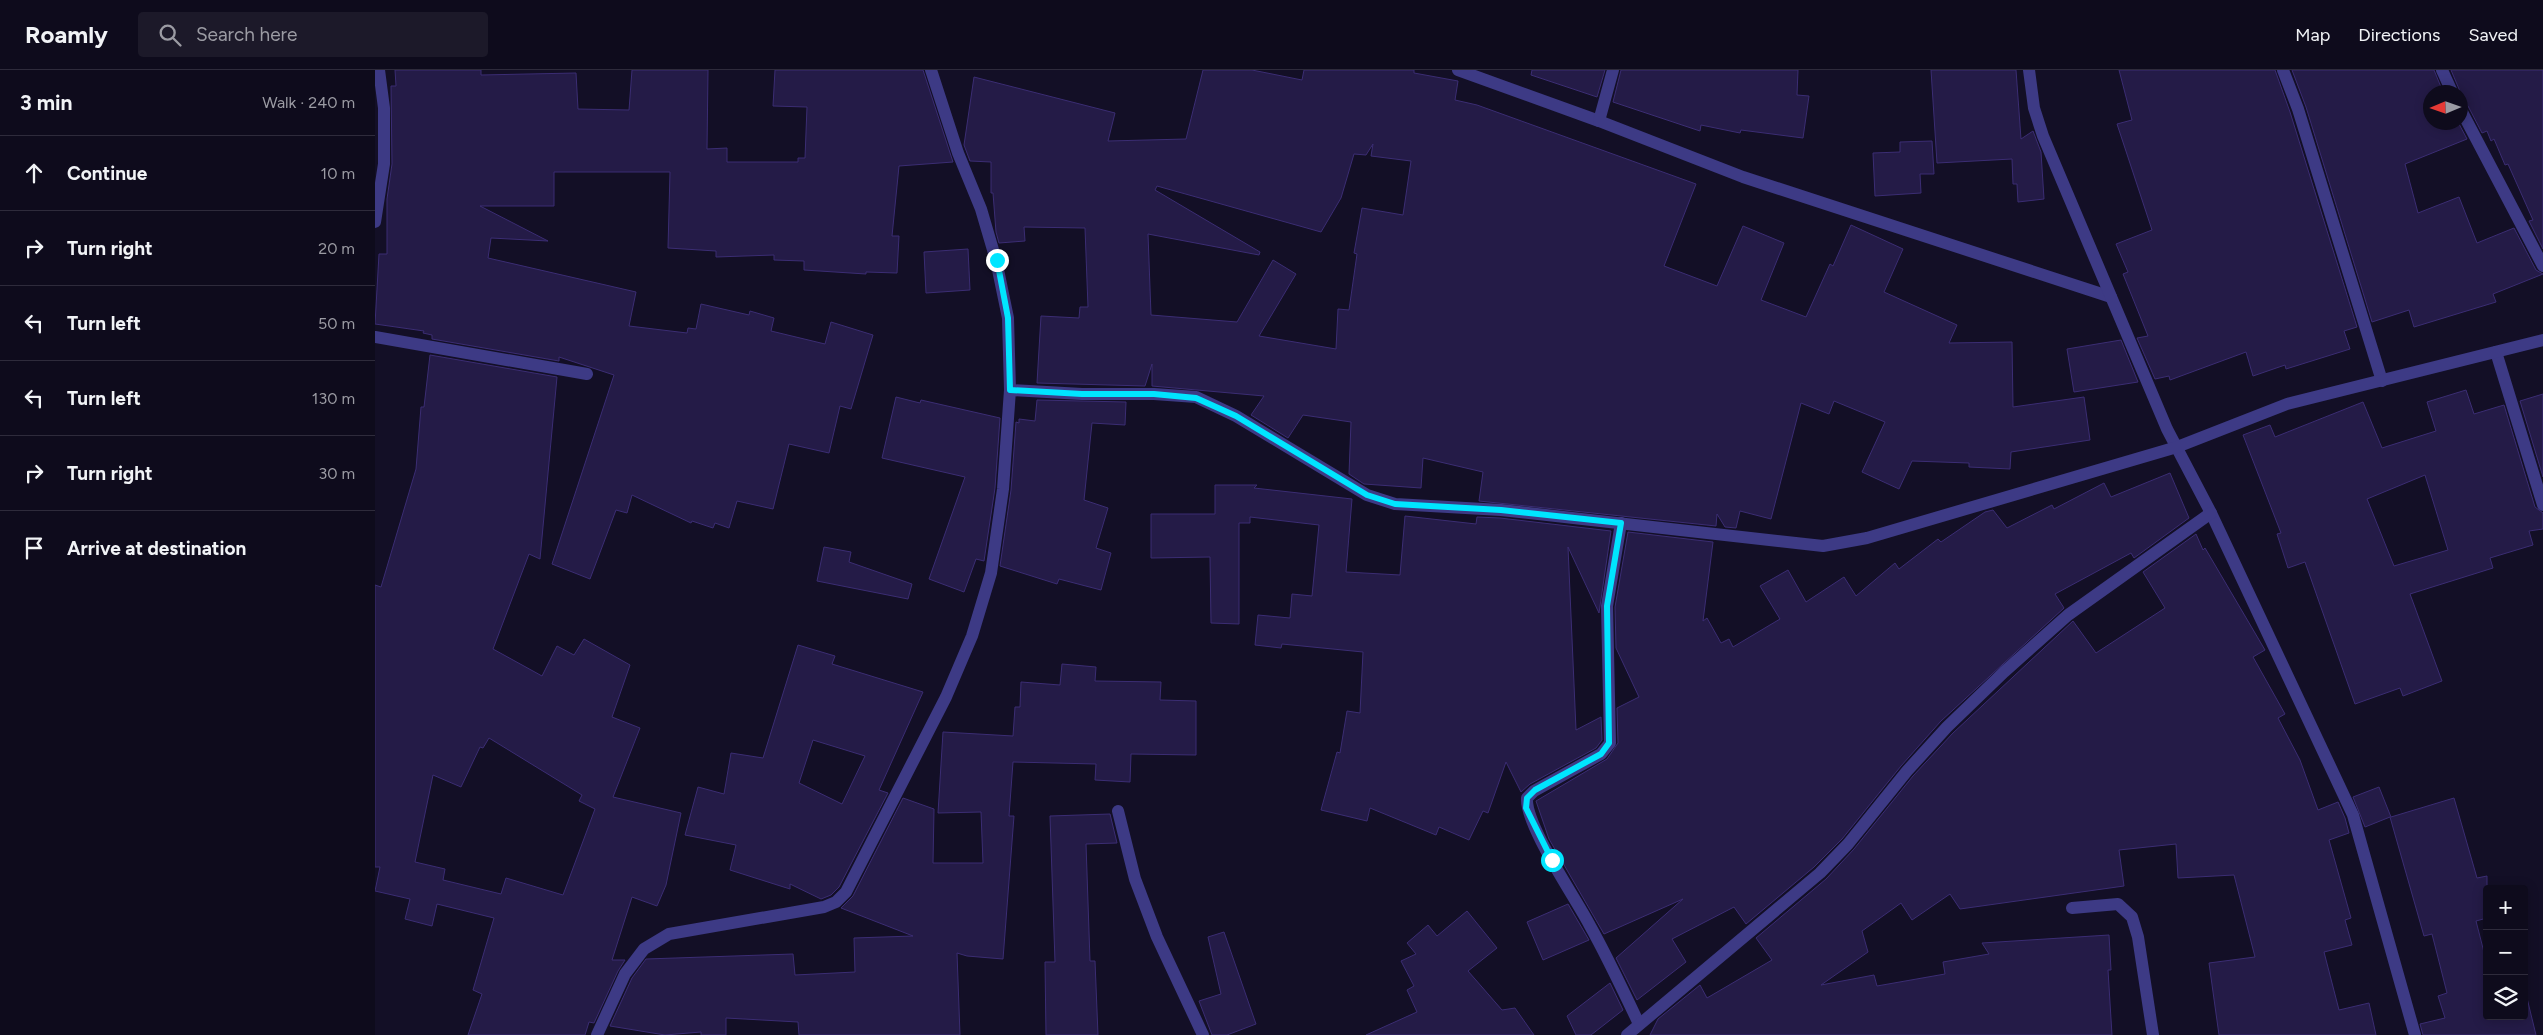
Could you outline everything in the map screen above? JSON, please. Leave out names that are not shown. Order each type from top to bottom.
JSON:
[{"type":"street","points":[[375,222],[384,164],[384,108],[379,70]]},
{"type":"street","points":[[597,1035],[625,974],[644,949],[669,934],[824,908],[836,902],[846,892],[946,698],[972,636],[991,573],[1003,489],[1010,390],[1008,318],[997,260],[981,209],[958,153],[931,70]]},
{"type":"street","points":[[1458,70],[1599,121],[1743,177],[2111,297]]},
{"type":"street","points":[[1599,121],[1613,70]]},
{"type":"street","points":[[2029,70],[2034,108],[2043,136],[2111,297],[2177,447],[2211,513],[2353,815],[2415,1035]]},
{"type":"street","points":[[2283,70],[2298,109],[2382,381]]},
{"type":"street","points":[[2442,70],[2449,85]]},
{"type":"street","points":[[2468,123],[2543,266]]},
{"type":"street","points":[[375,336],[587,374]]},
{"type":"street","points":[[1010,390],[1082,394],[1154,394],[1196,398],[1236,416],[1367,495],[1395,504],[1501,510],[1823,546],[1867,538],[2177,447],[2287,404],[2543,340]]},
{"type":"street","points":[[2496,352],[2543,505]]},
{"type":"street","points":[[1627,1035],[1820,873],[1848,844],[1927,749],[2004,672],[2068,615],[2211,513]]},
{"type":"street","points":[[1621,523],[1607,606],[1609,743],[1601,754],[1535,790],[1527,798],[1526,808],[1552,860],[1589,924],[1639,1024]]},
{"type":"street","points":[[1118,811],[1135,879],[1157,937],[1203,1035]]},
{"type":"street","points":[[2073,908],[2119,904],[2132,917],[2145,972],[2153,1035]]},
{"type":"building","points":[[395,70],[481,70],[481,75],[576,73],[578,109],[629,110],[632,70],[708,70],[707,149],[727,148],[727,162],[798,162],[798,158],[805,158],[807,107],[773,106],[775,70],[923,70],[953,162],[899,166],[892,236],[899,236],[897,273],[866,272],[866,274],[804,270],[804,261],[774,260],[774,255],[716,257],[716,251],[668,248],[670,172],[554,172],[554,206],[480,206],[548,241],[491,238],[488,258],[636,292],[629,326],[687,333],[688,328],[696,329],[701,304],[749,315],[750,311],[774,318],[771,331],[825,344],[831,322],[873,335],[851,409],[840,406],[829,453],[789,444],[773,509],[737,501],[729,528],[715,523],[713,528],[692,521],[691,523],[632,495],[627,513],[616,510],[590,579],[552,564],[614,375],[559,357],[559,361],[432,339],[432,335],[423,333],[424,331],[375,324],[379,254],[387,254],[387,199],[392,164],[391,86],[396,86]]},
{"type":"building","points":[[1203,70],[1252,70],[1302,80],[1304,70],[1414,70],[1414,73],[1458,81],[1455,100],[1477,105],[1696,184],[1664,266],[1717,286],[1743,226],[1784,243],[1761,300],[1806,317],[1830,264],[1833,266],[1851,225],[1903,249],[1884,292],[1957,325],[1949,343],[2012,342],[2013,407],[2084,397],[2090,440],[2011,452],[2010,469],[1969,467],[1969,463],[1912,461],[1899,489],[1862,472],[1885,422],[1834,401],[1829,414],[1801,403],[1771,519],[1740,511],[1736,528],[1725,527],[1717,514],[1716,526],[1479,501],[1483,472],[1423,458],[1421,488],[1364,484],[1349,474],[1351,422],[1303,415],[1288,438],[1251,415],[1264,396],[1152,386],[1152,364],[1145,386],[1037,383],[1041,316],[1079,318],[1080,307],[1088,307],[1085,228],[1024,227],[1025,241],[999,243],[996,232],[993,193],[991,193],[991,162],[970,161],[964,145],[974,77],[1115,113],[1108,141],[1186,139]],"holes":[[[1373,144],[1371,156],[1411,161],[1403,215],[1362,208],[1354,253],[1357,254],[1349,310],[1338,309],[1336,349],[1259,336],[1296,274],[1273,260],[1237,322],[1151,315],[1148,234],[1259,255],[1260,252],[1155,190],[1157,186],[1321,232],[1341,198],[1354,154],[1366,155]]]},
{"type":"building","points":[[1532,70],[1605,70],[1597,97],[1531,75]]},
{"type":"building","points":[[1621,70],[1798,70],[1797,95],[1809,96],[1803,138],[1741,130],[1740,133],[1701,125],[1700,131],[1613,102]]},
{"type":"building","points":[[1931,70],[2016,70],[2021,139],[2033,131],[2041,152],[2044,199],[2018,202],[2017,184],[2013,184],[2012,159],[1937,163]]},
{"type":"building","points":[[2119,70],[2275,70],[2290,112],[2357,327],[2344,331],[2350,349],[2286,369],[2285,365],[2253,376],[2246,352],[2170,380],[2169,376],[2155,379],[2137,338],[2148,336],[2123,274],[2128,272],[2116,244],[2152,230],[2117,124],[2132,120]]},
{"type":"building","points":[[2292,70],[2434,70],[2440,85],[2423,85],[2423,130],[2462,130],[2467,139],[2405,164],[2418,213],[2459,197],[2477,243],[2514,228],[2536,270],[2543,274],[2493,294],[2496,302],[2414,327],[2409,310],[2372,322],[2306,107]]},
{"type":"building","points":[[2451,70],[2543,70],[2543,249],[2529,221],[2533,220],[2508,164],[2505,165],[2494,139],[2491,141],[2487,131],[2482,133],[2468,106],[2468,85],[2457,85]]},
{"type":"building","points":[[1932,141],[1934,174],[1920,174],[1921,193],[1875,196],[1873,153],[1900,152],[1900,142]]},
{"type":"building","points":[[968,249],[970,290],[926,293],[924,252]]},
{"type":"building","points":[[2121,340],[2138,382],[2074,392],[2067,349]]},
{"type":"building","points":[[430,355],[557,377],[540,559],[529,554],[493,649],[542,676],[557,646],[574,655],[584,639],[630,665],[612,717],[640,728],[613,797],[681,813],[666,885],[657,906],[632,897],[612,960],[625,960],[594,1023],[589,1022],[585,1035],[468,1035],[482,994],[473,990],[494,918],[437,904],[432,926],[405,919],[410,899],[375,891],[380,867],[375,867],[375,585],[381,587],[416,469],[421,407],[424,407]],"holes":[[[489,738],[582,795],[579,801],[595,809],[563,895],[506,878],[501,894],[443,880],[445,869],[415,862],[433,775],[461,787],[480,747],[483,748]]]},
{"type":"building","points":[[2466,390],[2474,414],[2504,405],[2535,507],[2543,513],[2543,529],[2529,531],[2533,545],[2490,558],[2493,568],[2410,594],[2442,681],[2403,696],[2400,688],[2355,704],[2305,562],[2288,568],[2277,534],[2281,533],[2243,435],[2270,425],[2275,437],[2363,402],[2382,448],[2436,431],[2427,402]],"holes":[[[2425,475],[2448,550],[2394,566],[2367,499]]]},
{"type":"building","points":[[2543,394],[2543,477],[2520,401]]},
{"type":"building","points":[[896,397],[920,403],[921,400],[1000,418],[995,488],[984,561],[976,559],[964,592],[929,579],[965,477],[882,458]]},
{"type":"building","points":[[1037,400],[1126,402],[1125,425],[1092,423],[1084,500],[1108,508],[1096,548],[1111,553],[1101,590],[1059,579],[1057,584],[1000,566],[1011,490],[1016,422],[1019,423],[1019,419],[1035,421]]},
{"type":"building","points":[[2170,473],[2189,518],[2134,558],[2131,553],[2055,594],[2064,608],[1941,721],[1901,766],[1842,839],[1814,867],[1746,924],[1734,907],[1672,939],[1686,962],[1637,1000],[1616,958],[1683,899],[1604,934],[1549,839],[1536,801],[1607,759],[1618,743],[1617,708],[1639,697],[1616,648],[1615,607],[1628,532],[1713,542],[1703,621],[1707,618],[1721,643],[1729,639],[1733,647],[1780,619],[1760,586],[1788,570],[1806,602],[1844,577],[1856,596],[1895,563],[1899,569],[1938,539],[1941,542],[1985,512],[1993,510],[2007,528],[2052,505],[2054,509],[2104,483],[2111,497]]},
{"type":"building","points":[[1215,485],[1257,485],[1254,488],[1352,499],[1346,572],[1400,575],[1405,516],[1476,524],[1477,517],[1500,518],[1611,531],[1599,613],[1568,547],[1576,730],[1601,717],[1602,740],[1596,748],[1530,784],[1521,792],[1506,762],[1488,813],[1483,811],[1469,840],[1439,827],[1436,835],[1370,808],[1367,821],[1321,810],[1337,752],[1340,753],[1347,711],[1360,713],[1363,652],[1282,644],[1281,648],[1255,645],[1258,615],[1290,618],[1292,594],[1312,596],[1319,525],[1250,517],[1250,523],[1239,523],[1239,624],[1211,623],[1210,557],[1151,558],[1151,514],[1215,514]]},
{"type":"building","points":[[2196,534],[2203,550],[2205,548],[2265,650],[2253,657],[2285,714],[2278,718],[2300,760],[2318,810],[2338,802],[2345,818],[2349,833],[2329,840],[2351,918],[2345,920],[2352,945],[2324,952],[2339,1010],[2369,1003],[2376,1035],[2219,1035],[2209,963],[2255,957],[2234,875],[2178,878],[2176,844],[2119,850],[2124,886],[1960,909],[1950,894],[1912,920],[1901,903],[1862,931],[1868,952],[1821,985],[1874,975],[1877,986],[1945,974],[1943,962],[1989,954],[1982,943],[2109,935],[2111,970],[2108,970],[2112,1035],[1650,1035],[1658,1019],[1700,985],[1707,998],[1772,960],[1756,938],[1826,879],[1854,849],[1913,776],[1953,733],[2073,621],[2096,653],[2165,608],[2143,572]]},
{"type":"building","points":[[824,547],[851,552],[849,562],[912,584],[908,599],[817,581]]},
{"type":"building","points":[[798,645],[835,656],[832,664],[923,692],[879,790],[888,793],[839,887],[831,895],[821,899],[790,884],[790,889],[730,870],[736,845],[685,835],[698,787],[724,794],[731,753],[763,758]],"holes":[[[813,740],[865,756],[842,804],[799,783]]]},
{"type":"building","points":[[1062,664],[1096,667],[1095,681],[1161,682],[1160,700],[1196,701],[1196,755],[1131,754],[1130,782],[1095,780],[1096,764],[1013,762],[1009,816],[1014,816],[1003,959],[967,956],[957,953],[960,1035],[799,1035],[798,1022],[726,1018],[726,1035],[701,1035],[701,1032],[665,1035],[610,1026],[632,978],[646,959],[793,954],[795,975],[855,972],[854,938],[913,936],[841,908],[853,896],[903,798],[934,809],[933,863],[983,863],[981,812],[938,813],[943,732],[1013,736],[1015,707],[1020,707],[1021,682],[1060,685]]},
{"type":"building","points":[[2379,787],[2391,817],[2454,798],[2477,878],[2487,876],[2487,885],[2483,885],[2483,919],[2476,921],[2483,948],[2483,1020],[2528,1020],[2528,1002],[2536,1035],[2423,1035],[2420,1024],[2445,1018],[2438,996],[2447,993],[2432,934],[2424,936],[2390,817],[2365,827],[2353,797]]},
{"type":"building","points":[[1110,814],[1117,843],[1086,844],[1090,961],[1095,961],[1098,1035],[1046,1035],[1045,962],[1055,962],[1050,816]]},
{"type":"building","points":[[1568,904],[1589,940],[1543,960],[1527,922]]},
{"type":"building","points":[[1467,911],[1497,948],[1468,971],[1502,1010],[1515,1008],[1534,1035],[1366,1035],[1417,1012],[1407,990],[1414,986],[1401,961],[1416,954],[1407,943],[1428,925],[1437,936]]},
{"type":"building","points":[[1224,932],[1256,1024],[1227,1035],[1212,1035],[1199,1001],[1221,994],[1208,937]]},
{"type":"building","points":[[1610,983],[1623,1010],[1591,1035],[1576,1035],[1567,1016]]},
{"type":"route","points":[[997,260],[1008,318],[1010,390],[1082,394],[1179,395],[1196,398],[1219,406],[1367,495],[1395,504],[1501,510],[1621,523],[1607,606],[1609,743],[1601,754],[1535,790],[1527,798],[1526,808],[1552,860]]}]
